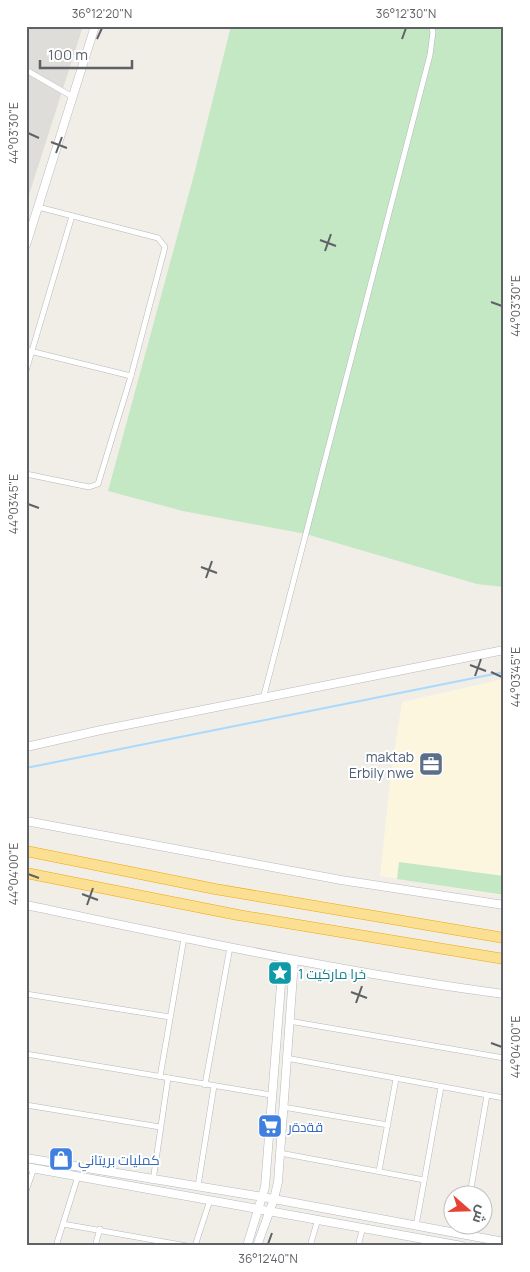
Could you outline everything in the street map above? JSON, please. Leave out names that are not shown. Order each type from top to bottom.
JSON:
[{"type":"highway","points":[[26,851],[216,889],[504,938]]},
{"type":"highway","points":[[26,873],[238,916],[504,959]]},
{"type":"street","points":[[26,245],[95,26]]},
{"type":"street","points":[[263,699],[430,55],[433,32],[430,26]]},
{"type":"street","points":[[26,70],[73,97]]},
{"type":"street","points":[[26,474],[96,486],[131,376],[165,247],[158,238],[38,207]]},
{"type":"street","points":[[26,371],[29,350],[72,216]]},
{"type":"street","points":[[29,350],[131,376]]},
{"type":"street","points":[[26,747],[100,730],[504,650]]},
{"type":"street","points":[[26,821],[341,880],[504,904]]},
{"type":"street","points":[[26,905],[283,959],[402,980],[504,994]]},
{"type":"street","points":[[160,1076],[184,938]]},
{"type":"street","points":[[205,1085],[230,947]]},
{"type":"street","points":[[248,1246],[263,1197],[283,959]]},
{"type":"street","points":[[257,1246],[274,1199],[280,1153],[294,961]]},
{"type":"street","points":[[26,994],[170,1017]]},
{"type":"street","points":[[289,1021],[504,1058]]},
{"type":"street","points":[[26,1054],[271,1095]]},
{"type":"street","points":[[274,1057],[504,1098]]},
{"type":"street","points":[[153,1181],[168,1078]]},
{"type":"street","points":[[379,1171],[396,1078]]},
{"type":"street","points":[[198,1186],[214,1086]]},
{"type":"street","points":[[416,1226],[442,1087]]},
{"type":"street","points":[[472,1184],[487,1095]]},
{"type":"street","points":[[26,1104],[160,1127]]},
{"type":"street","points":[[283,1107],[388,1125]]},
{"type":"street","points":[[280,1153],[424,1180]]},
{"type":"street","points":[[26,1158],[153,1181],[198,1186],[263,1197],[442,1230]]},
{"type":"street","points":[[26,1191],[30,1168],[462,1246]]},
{"type":"street","points":[[56,1246],[78,1176]]},
{"type":"street","points":[[195,1246],[210,1200]]},
{"type":"street","points":[[310,1246],[318,1219]]},
{"type":"street","points":[[63,1224],[187,1246]]},
{"type":"street","points":[[358,1246],[363,1227]]},
{"type":"street","points":[[95,1246],[100,1230]]},
{"type":"street","points":[[464,1234],[504,1242]]},
{"type":"street","points":[[144,1246],[146,1238]]},
{"type":"shaded area","points":[[26,26],[83,26],[26,204]]},
{"type":"shaded area","points":[[504,679],[504,896],[380,876],[391,774],[402,702]]},
{"type":"green space","points":[[231,26],[504,26],[504,587],[477,584],[306,534],[183,511],[108,491],[195,171]]},
{"type":"green space","points":[[399,862],[504,876],[504,895],[397,879]]},
{"type":"waterway","points":[[26,768],[504,672]]},
{"type":"place","name":"maktab Erbily nwe","points":[[431,764]]},
{"type":"place","name":"خرا ماركيت 1","points":[[280,973]]},
{"type":"place","name":"قةدةر","points":[[270,1126]]},
{"type":"place","name":"كمليات بريتاني","points":[[61,1159]]}]
